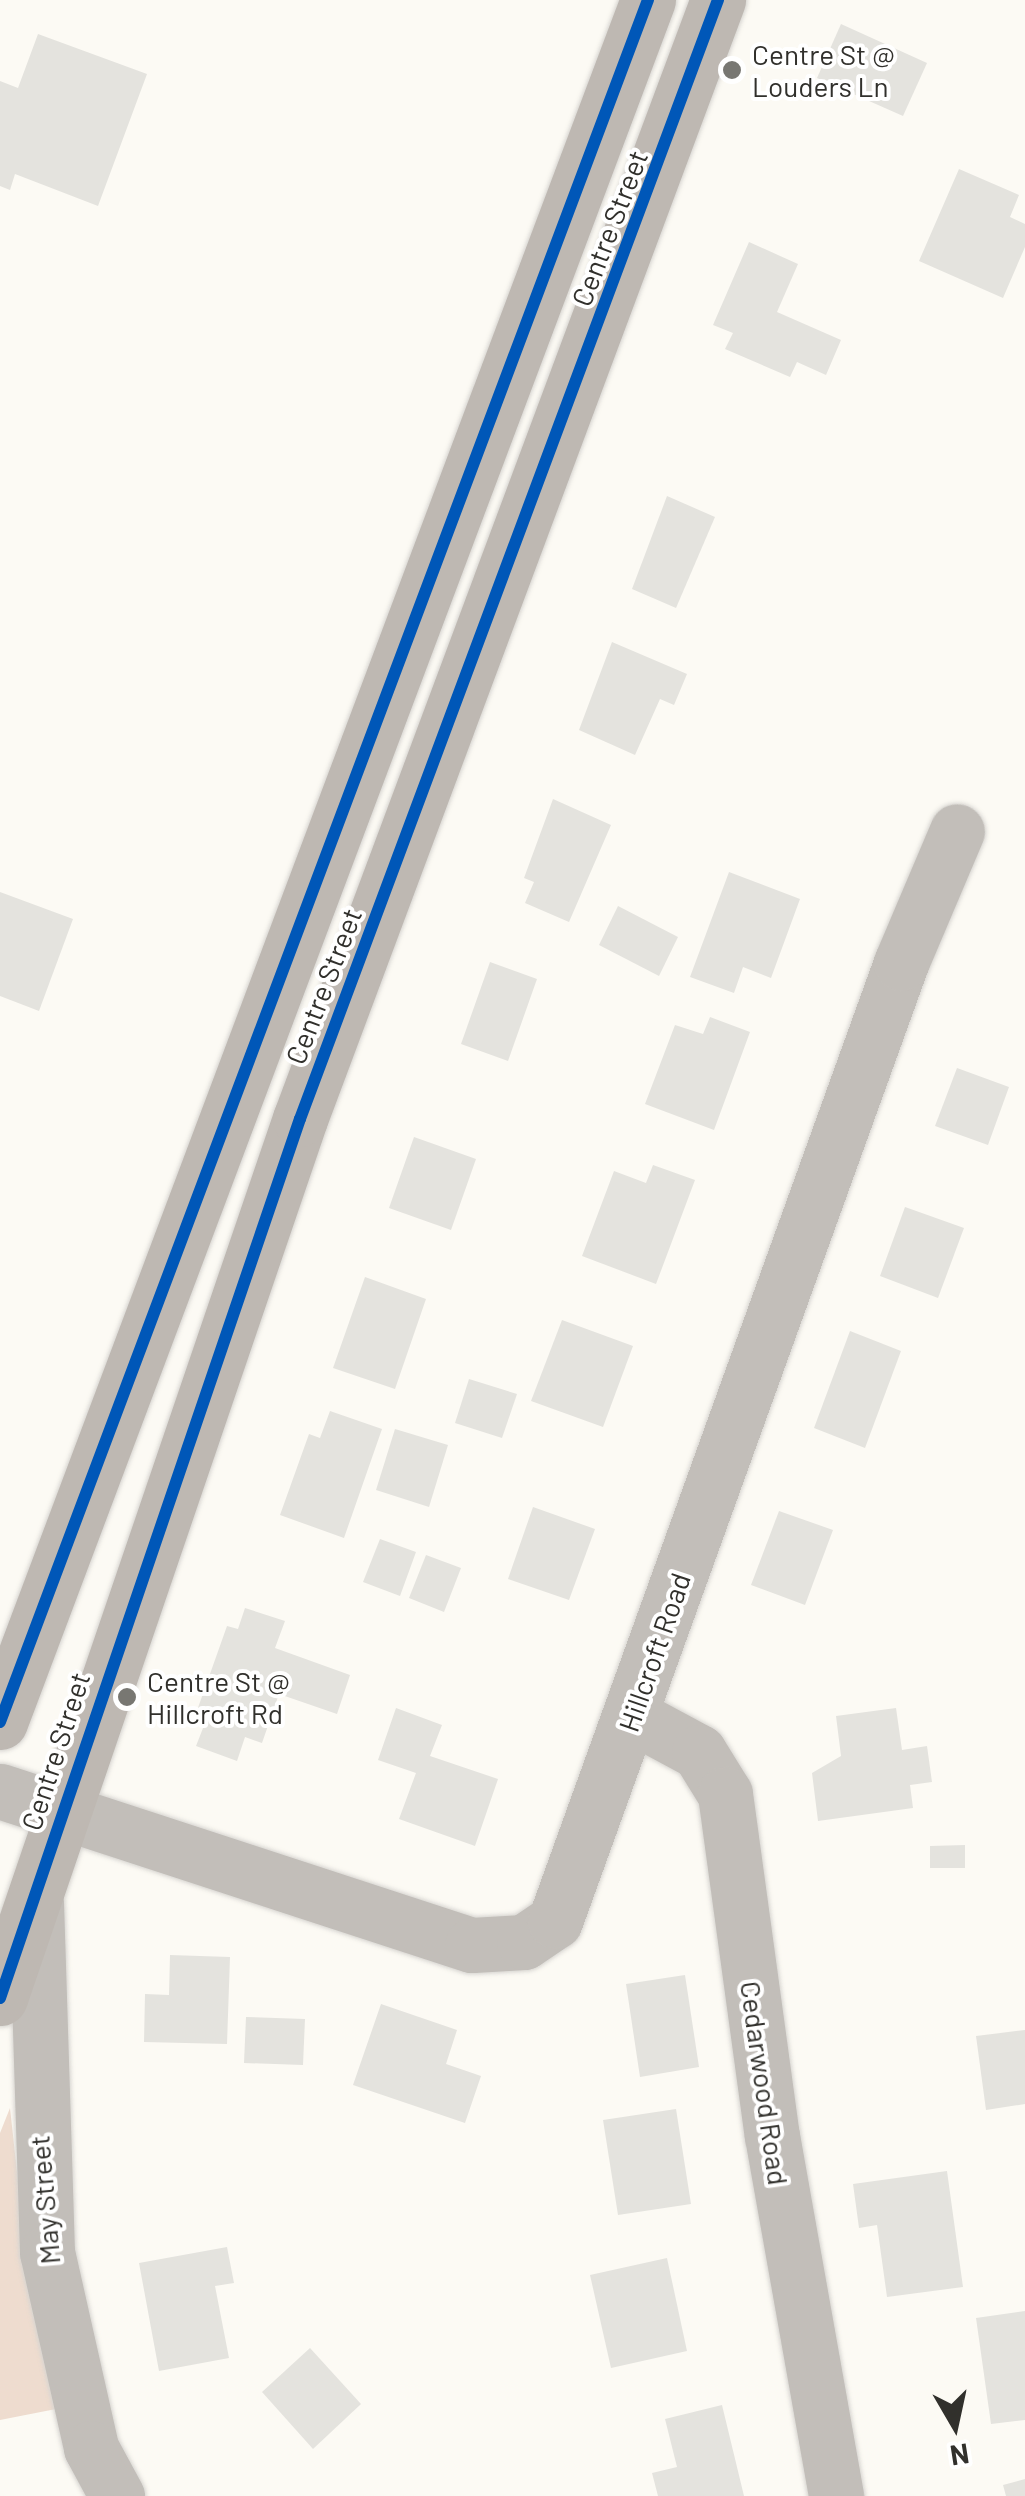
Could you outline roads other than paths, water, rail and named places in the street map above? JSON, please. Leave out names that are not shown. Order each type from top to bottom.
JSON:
[{"type":"highway","name":"Centre Street","points":[[0,1722],[648,0]]},
{"type":"highway","name":"Centre Street","points":[[0,1998],[306,1101],[718,0]]},
{"type":"street","name":"Hillcroft Road","points":[[0,1791],[62,1808],[472,1945],[510,1946],[550,1926],[569,1903],[901,963],[957,831]]},
{"type":"street","name":"Cedarwood Road","points":[[632,1716],[699,1752],[726,1794],[772,2136],[836,2496]]},
{"type":"street","name":"May Street","points":[[36,1892],[38,2166],[82,2417],[117,2496]]},
{"type":"place","name":"Centre St @ Louders Ln","points":[[732,70]]},
{"type":"place","name":"Centre St @ Hillcroft Rd","points":[[127,1697]]}]
